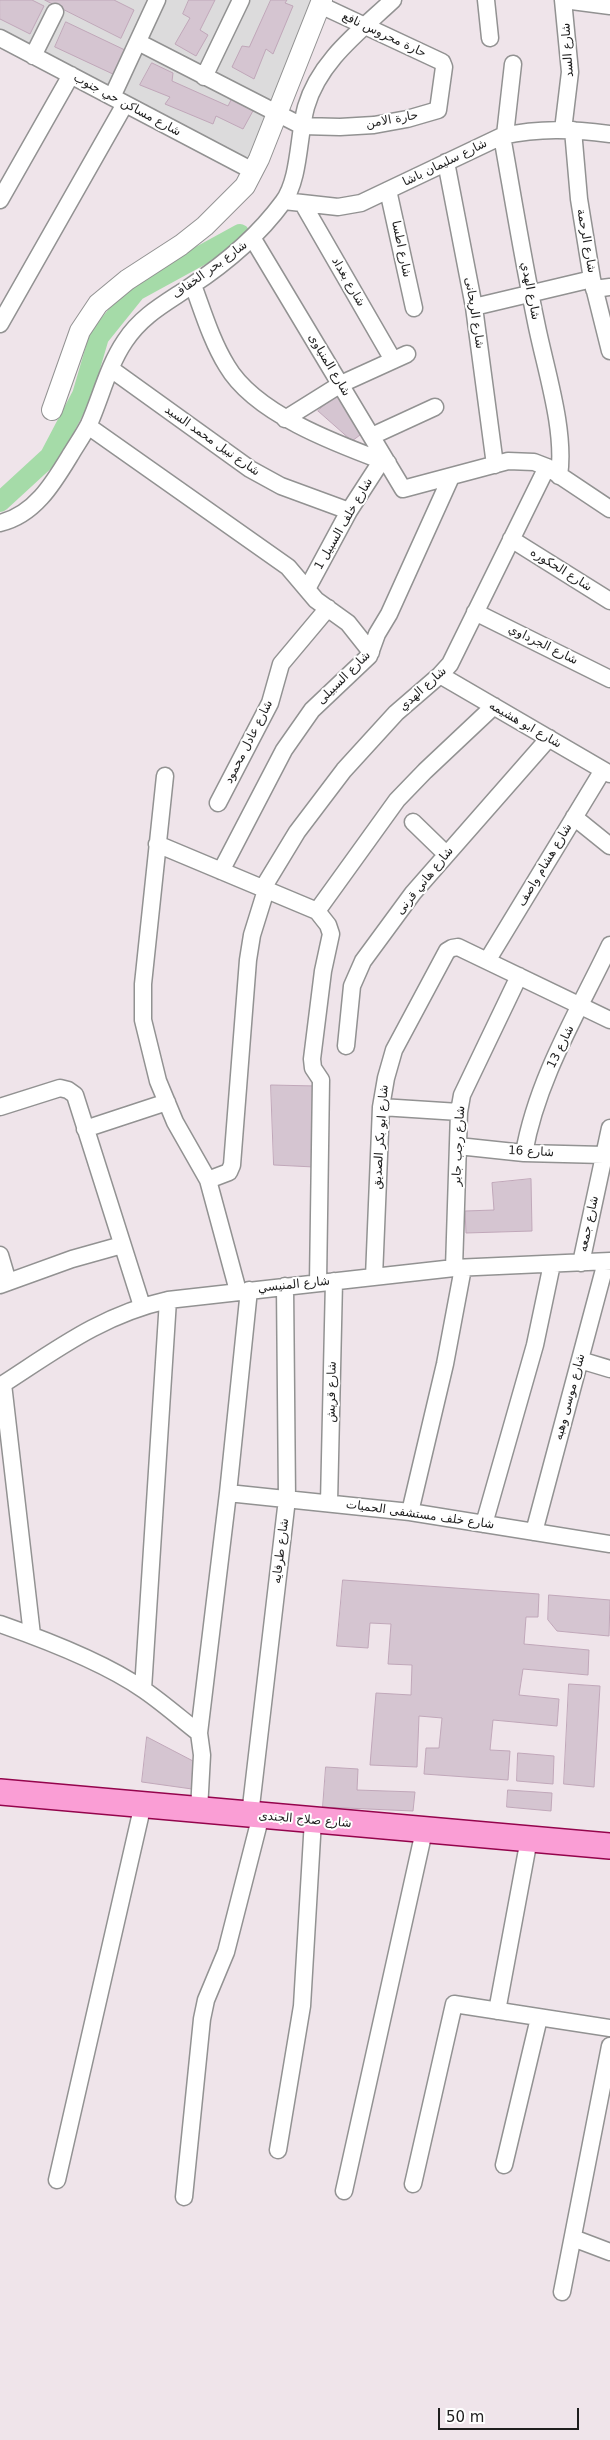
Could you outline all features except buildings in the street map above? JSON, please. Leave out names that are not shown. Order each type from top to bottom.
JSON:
[{"type":"main road","name":"شارع صلاح الجندى","points":[[0,1792],[610,1846]]},
{"type":"street","points":[[204,77],[241,0]]},
{"type":"street","name":"شارع بحر الخفاف","points":[[0,523],[27,510],[47,492],[88,426],[124,342],[142,319],[193,286],[253,239],[284,201],[293,177],[302,126],[313,88],[336,54],[393,0]]},
{"type":"street","points":[[486,0],[490,38]]},
{"type":"street","points":[[564,0],[610,6]]},
{"type":"street","name":"شارع السد","points":[[564,0],[570,72],[568,130]]},
{"type":"street","points":[[0,324],[119,100],[150,2]]},
{"type":"street","points":[[52,410],[80,331],[98,304],[127,280],[181,245],[205,226],[239,192],[253,171],[321,2]]},
{"type":"street","name":"حارة محروس نافع","points":[[321,2],[365,26],[442,62],[444,67]]},
{"type":"street","points":[[34,56],[55,12]]},
{"type":"street","name":"شارع مساكن حي جنوب","points":[[0,38],[253,171]]},
{"type":"street","points":[[138,42],[302,126]]},
{"type":"street","name":"شارع الهدي","points":[[208,1180],[229,1172],[232,1165],[248,960],[252,935],[265,889],[298,832],[344,770],[396,713],[440,676],[450,664],[511,539],[553,471],[561,462],[560,436],[530,294],[503,135],[513,64]]},
{"type":"street","name":"حارة الامن","points":[[302,126],[340,128],[374,125],[437,111],[440,106],[444,67]]},
{"type":"street","points":[[0,200],[71,75]]},
{"type":"street","name":"شارع سليمان باشا","points":[[284,201],[338,207],[350,206],[503,135],[534,129],[610,134]]},
{"type":"street","name":"شارع الرحمة","points":[[568,130],[579,199],[599,285],[610,351]]},
{"type":"street","name":"شارع الريحانى","points":[[446,162],[474,307],[495,465]]},
{"type":"street","name":"شارع اطسا","points":[[388,190],[414,308]]},
{"type":"street","name":"شارع بغداد","points":[[303,204],[400,357],[341,384]]},
{"type":"street","name":"شارع المنياوى","points":[[253,239],[372,436],[385,462],[403,489],[406,490],[451,477]]},
{"type":"street","points":[[474,307],[530,294],[599,285]]},
{"type":"street","points":[[193,286],[227,367],[243,388],[285,418],[385,462]]},
{"type":"street","name":"شارع نبيل محمد السيد","points":[[111,369],[250,469],[281,486],[349,512]]},
{"type":"street","points":[[285,418],[341,384]]},
{"type":"street","points":[[372,436],[435,407]]},
{"type":"street","points":[[88,426],[288,568],[316,600],[348,623],[371,652]]},
{"type":"street","points":[[451,477],[495,465],[523,460],[534,462],[553,471],[610,509]]},
{"type":"street","name":"شارع خلف السبيل 1","points":[[307,588],[349,512],[385,462]]},
{"type":"street","name":"شارع السبيلى","points":[[221,871],[284,750],[298,729],[312,710],[371,652],[377,634],[389,614],[451,477]]},
{"type":"street","name":"شارع الحكوره","points":[[511,539],[610,600]]},
{"type":"street","name":"شارع عادل محمود","points":[[218,803],[270,703],[281,664],[328,608]]},
{"type":"street","name":"شارع الجرداوي","points":[[475,612],[610,679]]},
{"type":"street","name":"شارع ابو هشيمه","points":[[440,676],[607,772]]},
{"type":"street","points":[[157,844],[317,911],[397,800],[494,706]]},
{"type":"street","name":"شارع هاني قرنى","points":[[346,1046],[350,1000],[356,973],[363,961],[413,893],[549,738]]},
{"type":"street","name":"شارع هشام واصف","points":[[487,961],[574,817],[607,772]]},
{"type":"street","points":[[165,776],[143,984],[144,1020],[150,1054],[167,1102],[175,1122],[208,1180],[244,1290],[228,1493],[199,1733],[202,1755],[199,1810]]},
{"type":"street","points":[[574,817],[610,846]]},
{"type":"street","points":[[414,822],[446,854]]},
{"type":"street","name":"شارع قريش","points":[[317,911],[328,925],[331,934],[323,971],[312,1059],[313,1068],[320,1080],[326,1282],[329,1503]]},
{"type":"street","name":"شارع 13","points":[[524,1153],[530,1120],[541,1088],[610,945]]},
{"type":"street","name":"شارع ابو بكر الصديق","points":[[374,1277],[382,1107],[386,1078],[394,1050],[448,952],[452,948],[458,947],[610,1020]]},
{"type":"street","name":"شارع رجب جابر","points":[[410,1512],[445,1364],[458,1268],[458,1146],[459,1112],[462,1095],[519,976]]},
{"type":"street","points":[[0,1107],[60,1088],[68,1090],[75,1095],[142,1306]]},
{"type":"street","points":[[85,1129],[167,1102]]},
{"type":"street","points":[[382,1107],[459,1112]]},
{"type":"street","name":"شارع جمعه","points":[[581,1263],[610,1128]]},
{"type":"street","name":"شارع 16","points":[[458,1146],[524,1153],[606,1151]]},
{"type":"street","points":[[0,1254],[4,1283],[72,1259],[122,1245]]},
{"type":"street","name":"شارع المنيسي","points":[[2,1385],[94,1326],[142,1306],[168,1300],[244,1290],[458,1268],[608,1261]]},
{"type":"street","name":"شارع موسى وهبه","points":[[534,1532],[608,1261]]},
{"type":"street","points":[[484,1524],[535,1344],[552,1264]]},
{"type":"street","name":"شارع طرفايه","points":[[184,2197],[202,2019],[206,2000],[226,1952],[256,1815],[287,1499],[286,1286]]},
{"type":"street","points":[[143,1689],[168,1300]]},
{"type":"street","points":[[580,1360],[610,1369]]},
{"type":"street","points":[[2,1385],[32,1635]]},
{"type":"street","name":"شارع خلف مستشفى الحميات","points":[[228,1493],[410,1512],[610,1544]]},
{"type":"street","points":[[0,1624],[32,1635],[100,1666],[143,1689],[199,1733]]},
{"type":"street","points":[[57,2180],[143,1804]]},
{"type":"street","points":[[278,2150],[302,2006],[313,1820]]},
{"type":"street","points":[[344,2190],[424,1831]]},
{"type":"street","points":[[497,2011],[529,1839]]},
{"type":"street","points":[[413,2184],[454,2004],[610,2028]]},
{"type":"street","points":[[504,2166],[539,2018]]},
{"type":"street","points":[[562,2292],[610,2046]]},
{"type":"street","points":[[573,2238],[610,2252]]},
{"type":"shaded area","points":[[0,0],[317,0],[251,166],[0,35]]},
{"type":"waterway","points":[[0,502],[50,456],[82,395],[99,337],[136,291],[240,234]]}]
